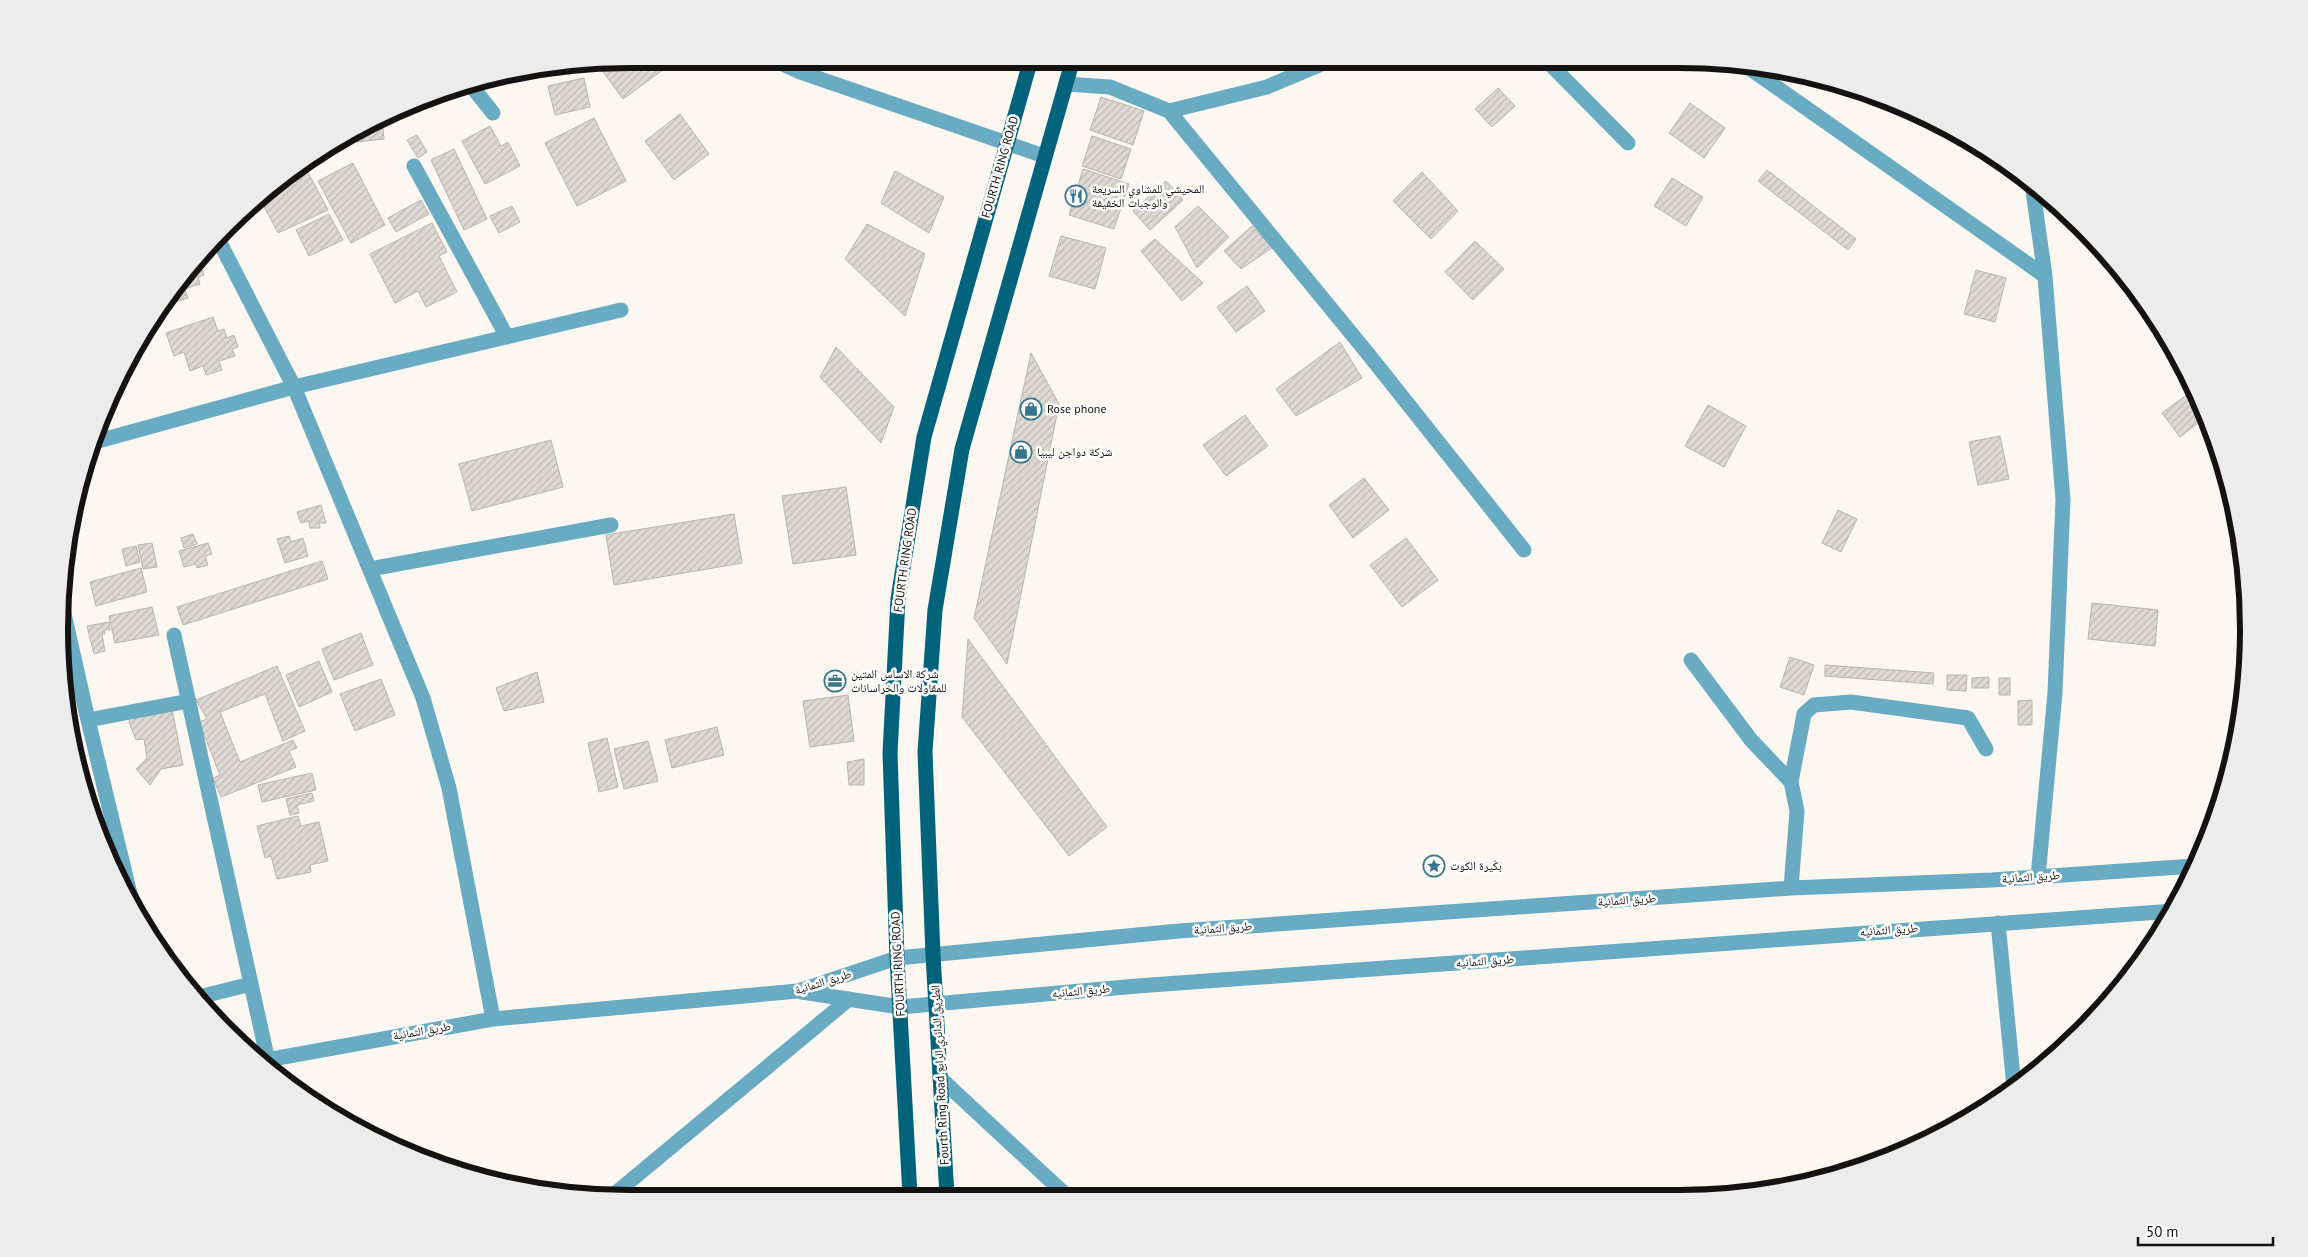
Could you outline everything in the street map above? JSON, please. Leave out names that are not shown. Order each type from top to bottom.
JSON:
[{"type":"main road","name":"FOURTH RING ROAD","points":[[910,1190],[897,958],[890,752],[898,599],[924,437],[1027,68]]},
{"type":"main road","points":[[933,955],[925,752],[935,610],[962,449],[1070,68]]},
{"type":"main road","name":"Fourth Ring Road الطريق الدائري الرابع","points":[[933,955],[947,1190]]},
{"type":"street","points":[[791,68],[1044,156]]},
{"type":"street","points":[[1169,111],[1267,87],[1312,68]]},
{"type":"street","points":[[1554,68],[1628,143]]},
{"type":"street","points":[[1756,72],[2045,276]]},
{"type":"street","points":[[1066,84],[1110,87],[1169,111],[1363,347],[1524,550]]},
{"type":"street","points":[[474,89],[493,112]]},
{"type":"street","points":[[414,166],[508,337]]},
{"type":"street","points":[[2033,194],[2045,276],[2063,500],[2055,693],[2038,877]]},
{"type":"street","points":[[221,244],[294,387],[423,698],[449,788],[493,1019]]},
{"type":"street","points":[[100,441],[294,387],[621,310]]},
{"type":"street","points":[[370,569],[611,525]]},
{"type":"street","points":[[68,632],[127,880]]},
{"type":"street","points":[[174,635],[252,984],[264,1055]]},
{"type":"street","points":[[1691,660],[1751,740],[1791,782]]},
{"type":"street","points":[[88,720],[189,702]]},
{"type":"street","points":[[1791,888],[1797,811],[1791,782],[1804,714],[1814,705],[1851,702],[1968,718],[1986,749]]},
{"type":"street","name":"طريق الثمانية","points":[[274,1062],[493,1019],[798,991],[897,958],[1179,932],[1791,888],[2038,877],[2188,866]]},
{"type":"street","name":"طريق الثمانيه","points":[[798,991],[900,1007],[1137,986],[2163,912]]},
{"type":"street","points":[[1998,923],[2013,1079]]},
{"type":"street","points":[[205,996],[252,984]]},
{"type":"street","points":[[620,1190],[849,999]]},
{"type":"street","points":[[940,1078],[1061,1190]]},
{"type":"building","points":[[663,68],[664,69],[623,99],[601,69]]},
{"type":"building","points":[[578,70],[569,75],[567,71]]},
{"type":"building","points":[[584,78],[590,107],[555,115],[548,86]]},
{"type":"building","points":[[1498,88],[1515,106],[1492,127],[1475,109]]},
{"type":"building","points":[[1101,97],[1144,111],[1133,145],[1090,130]]},
{"type":"building","points":[[1690,103],[1725,128],[1704,158],[1669,133]]},
{"type":"building","points":[[680,114],[709,154],[674,180],[645,141]]},
{"type":"building","points":[[594,118],[626,181],[577,206],[545,143]]},
{"type":"building","points":[[383,124],[384,139],[356,142],[355,139]]},
{"type":"building","points":[[490,126],[501,146],[508,142],[520,166],[485,184],[462,141]]},
{"type":"building","points":[[417,135],[427,152],[418,158],[407,140]]},
{"type":"building","points":[[1092,136],[1131,149],[1121,179],[1082,166]]},
{"type":"building","points":[[454,149],[487,219],[464,230],[431,160]]},
{"type":"building","points":[[353,163],[385,225],[351,243],[318,181]]},
{"type":"building","points":[[306,169],[328,210],[278,233],[263,204]]},
{"type":"building","points":[[1083,169],[1129,184],[1114,229],[1069,215]]},
{"type":"building","points":[[1767,170],[1856,239],[1848,250],[1758,181]]},
{"type":"building","points":[[895,171],[944,197],[929,233],[881,203]]},
{"type":"building","points":[[1422,172],[1458,211],[1431,239],[1393,201]]},
{"type":"building","points":[[1672,178],[1703,197],[1686,226],[1654,206]]},
{"type":"building","points":[[1166,181],[1183,200],[1150,230],[1133,211]]},
{"type":"building","points":[[421,200],[429,214],[396,232],[388,218]]},
{"type":"building","points":[[512,206],[520,222],[499,233],[490,216]]},
{"type":"building","points":[[1198,206],[1229,237],[1197,268],[1175,227]]},
{"type":"building","points":[[329,214],[343,240],[309,256],[296,230]]},
{"type":"building","points":[[432,223],[447,252],[439,256],[457,292],[426,307],[418,291],[395,303],[370,254]]},
{"type":"building","points":[[867,224],[925,254],[905,316],[845,259]]},
{"type":"building","points":[[1252,226],[1272,248],[1241,269],[1224,251]]},
{"type":"building","points":[[1061,236],[1106,248],[1095,289],[1049,276]]},
{"type":"building","points":[[1155,239],[1203,283],[1182,301],[1141,251]]},
{"type":"building","points":[[1475,241],[1504,269],[1473,300],[1445,272]]},
{"type":"building","points":[[201,266],[204,275],[198,277],[200,284],[185,289],[188,298],[172,303]]},
{"type":"building","points":[[1976,270],[2006,278],[1995,322],[1964,314]]},
{"type":"building","points":[[1247,286],[1265,311],[1236,332],[1217,307]]},
{"type":"building","points":[[213,317],[218,331],[224,329],[227,338],[234,335],[238,347],[232,349],[235,356],[219,361],[222,370],[206,375],[203,366],[190,371],[184,352],[174,356],[166,333]]},
{"type":"building","points":[[1340,342],[1362,378],[1296,416],[1276,389]]},
{"type":"building","points":[[836,347],[894,407],[881,443],[820,377]]},
{"type":"building","points":[[1031,353],[1059,404],[1007,664],[974,618]]},
{"type":"building","points":[[2189,393],[2201,421],[2180,437],[2162,413]]},
{"type":"building","points":[[1708,405],[1746,426],[1724,467],[1685,446]]},
{"type":"building","points":[[1245,415],[1268,446],[1226,476],[1203,445]]},
{"type":"building","points":[[2000,436],[2009,479],[1978,485],[1969,442]]},
{"type":"building","points":[[551,440],[563,487],[472,511],[459,464]]},
{"type":"building","points":[[1364,478],[1389,510],[1353,538],[1329,505]]},
{"type":"building","points":[[846,487],[856,555],[793,564],[782,496]]},
{"type":"building","points":[[321,505],[326,523],[319,523],[320,528],[310,528],[309,521],[301,523],[297,512]]},
{"type":"building","points":[[1838,510],[1857,519],[1841,552],[1822,543]]},
{"type":"building","points":[[734,514],[742,563],[614,585],[606,535]]},
{"type":"building","points":[[193,534],[197,544],[184,548],[181,538]]},
{"type":"building","points":[[289,536],[291,542],[303,538],[308,556],[285,563],[277,539]]},
{"type":"building","points":[[1406,538],[1438,580],[1402,607],[1370,565]]},
{"type":"building","points":[[152,543],[157,567],[143,569],[138,545]]},
{"type":"building","points":[[208,543],[212,554],[205,556],[208,565],[197,568],[196,564],[184,567],[179,551]]},
{"type":"building","points":[[136,546],[140,562],[126,566],[122,549]]},
{"type":"building","points":[[322,561],[328,579],[183,625],[177,607]]},
{"type":"building","points":[[141,568],[147,592],[96,606],[90,582]]},
{"type":"building","points":[[2092,603],[2158,610],[2155,646],[2088,639]]},
{"type":"building","points":[[152,607],[159,635],[115,643],[109,616]]},
{"type":"building","points":[[109,622],[110,630],[104,630],[105,634],[102,635],[105,651],[94,654],[87,626]]},
{"type":"building","points":[[361,633],[373,665],[334,680],[322,649]]},
{"type":"building","points":[[968,639],[1107,827],[1069,856],[962,717]]},
{"type":"building","points":[[1790,657],[1814,665],[1804,695],[1780,687]]},
{"type":"building","points":[[319,661],[332,692],[299,707],[286,675]]},
{"type":"building","points":[[1825,665],[1934,673],[1933,684],[1825,676]]},
{"type":"building","points":[[277,666],[305,731],[283,741],[265,694],[220,712],[240,762],[293,740],[297,748],[289,751],[296,767],[221,797],[213,778],[220,775],[199,722],[207,719],[196,700]]},
{"type":"building","points":[[537,672],[544,702],[504,711],[496,688]]},
{"type":"building","points":[[1947,675],[1967,675],[1966,691],[1947,690]]},
{"type":"building","points":[[1989,677],[1989,688],[1972,688],[1972,678]]},
{"type":"building","points":[[1999,678],[2010,678],[2010,695],[1999,695]]},
{"type":"building","points":[[381,679],[395,715],[355,731],[340,694]]},
{"type":"building","points":[[848,695],[854,741],[810,747],[803,701]]},
{"type":"building","points":[[2032,700],[2032,725],[2018,725],[2018,701]]},
{"type":"building","points":[[172,709],[183,765],[161,769],[150,785],[136,769],[147,758],[144,739],[136,740],[129,722],[132,716]]},
{"type":"building","points":[[717,727],[724,755],[672,768],[665,740]]},
{"type":"building","points":[[607,738],[618,787],[599,792],[588,743]]},
{"type":"building","points":[[648,741],[658,781],[624,789],[614,749]]},
{"type":"building","points":[[864,759],[864,785],[849,785],[847,762]]},
{"type":"building","points":[[312,773],[316,790],[262,802],[258,785]]},
{"type":"building","points":[[312,793],[314,801],[297,805],[299,813],[290,815],[286,799]]},
{"type":"building","points":[[298,816],[301,826],[319,822],[328,861],[310,865],[311,872],[277,879],[271,856],[265,858],[257,826]]},
{"type":"place","name":"المحيشي للمشاوي السريعة والوجبات الخفيفة","points":[[1076,196]]},
{"type":"place","name":"Rose phone","points":[[1031,409]]},
{"type":"place","name":"شركة دواجن ليبيا","points":[[1021,452]]},
{"type":"place","name":"شركة الاساس المتين للمقاولات والخراسانات","points":[[835,681]]},
{"type":"place","name":"بكّيرة الكوت","points":[[1434,866]]}]
